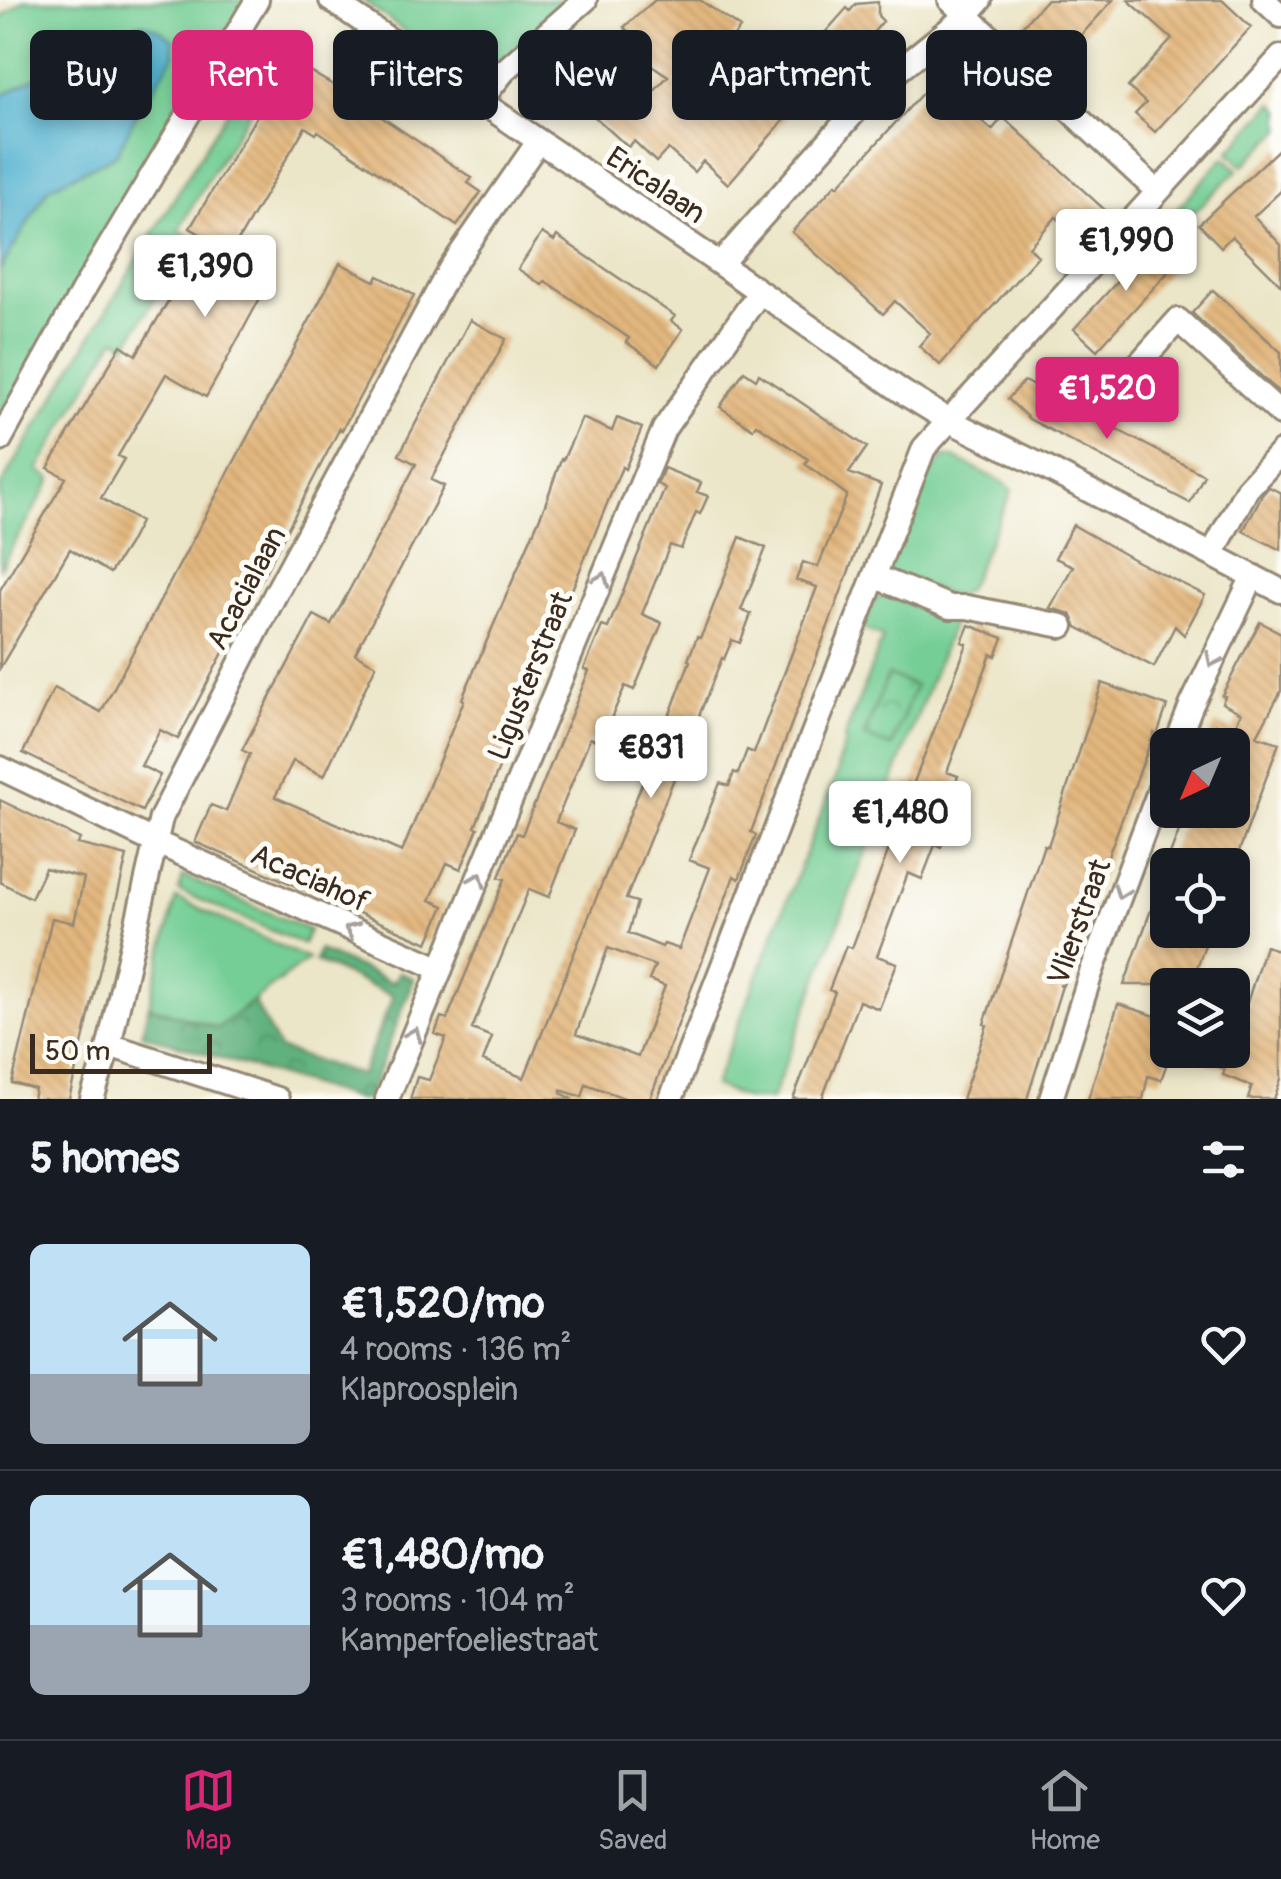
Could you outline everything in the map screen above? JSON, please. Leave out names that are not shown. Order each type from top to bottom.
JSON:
[{"type":"street","points":[[0,440],[82,292],[257,0]]},
{"type":"street","name":"Ericalaan","points":[[330,0],[375,30]]},
{"type":"street","points":[[498,78],[585,0]]},
{"type":"street","points":[[1264,0],[1281,16]]},
{"type":"street","points":[[720,264],[875,90],[966,5],[1157,192]]},
{"type":"street","points":[[671,1099],[924,448],[1281,56]]},
{"type":"street","name":"Ericalaan","points":[[498,114],[948,420],[1281,591]]},
{"type":"street","name":"Acacialaan","points":[[92,1099],[161,818],[277,591],[450,269],[538,142]]},
{"type":"street","name":"Ligusterstraat","points":[[387,1099],[664,429],[760,292]]},
{"type":"street","points":[[1104,403],[1178,320],[1281,414]]},
{"type":"street","points":[[1212,554],[1247,488],[1281,452]]},
{"type":"street","points":[[876,576],[950,607],[1062,626]]},
{"type":"street","points":[[1182,728],[1253,576]]},
{"type":"street","name":"Acaciahof","points":[[0,768],[440,969]]},
{"type":"street","name":"Vlierstraat","points":[[1051,1099],[1091,973],[1150,816]]},
{"type":"street","points":[[108,1045],[278,1099]]},
{"type":"green space","points":[[24,0],[256,0],[238,30],[172,30],[172,40],[152,34],[152,30],[128,27],[30,30],[30,81],[0,97],[0,18]]},
{"type":"green space","points":[[362,0],[573,0],[539,30],[518,30],[518,49],[498,67],[498,30],[403,30]]},
{"type":"green space","points":[[172,57],[172,120],[183,120],[0,420],[0,270],[49,187],[116,155],[134,120],[152,120],[152,90]]},
{"type":"green space","points":[[1273,103],[1281,110],[1281,130],[1243,166],[1229,152]]},
{"type":"green space","points":[[222,120],[245,120],[179,229],[191,238],[127,345],[115,338],[38,470],[52,479],[0,568],[0,487]]},
{"type":"green space","points":[[1224,157],[1238,170],[1173,231],[1164,223]]},
{"type":"green space","points":[[944,457],[952,457],[1012,490],[967,590],[954,597],[886,571],[921,485]]},
{"type":"green space","points":[[885,595],[954,620],[772,1099],[747,1099],[714,1086],[839,768],[844,738],[883,637],[862,628],[875,599]]},
{"type":"green space","points":[[888,675],[915,686],[891,747],[864,736]]},
{"type":"green space","points":[[183,876],[309,930],[303,944],[179,891]]},
{"type":"green space","points":[[176,898],[308,959],[218,1028],[149,1006]]},
{"type":"green space","points":[[319,950],[393,983],[399,972],[414,979],[368,1099],[356,1099],[141,1034],[149,1006],[217,1028],[254,1001],[279,1049],[361,1075],[393,996],[315,961]]},
{"type":"water","points":[[143,23],[172,39],[172,58],[152,90],[152,30],[123,30]]},
{"type":"water","points":[[30,81],[30,120],[134,120],[116,155],[49,187],[0,270],[0,97]]},
{"type":"building","points":[[655,0],[700,0],[740,28],[672,30],[672,120],[784,120],[728,184],[703,161],[694,172],[668,149],[656,162],[634,141],[628,147],[598,120],[652,120],[652,94],[668,76],[652,65],[652,30],[624,27]]},
{"type":"building","points":[[1046,0],[1113,0],[1086,30],[1019,30]]},
{"type":"building","points":[[1128,0],[1222,0],[1251,27],[1155,132],[1135,114],[1146,103],[1128,87],[1172,39]]},
{"type":"building","points":[[878,2],[878,16],[883,21],[875,30],[827,30],[847,8],[850,11],[856,4]]},
{"type":"building","points":[[313,73],[333,85],[333,120],[386,120],[472,178],[468,183],[481,192],[457,226],[318,131],[316,134],[305,127],[232,251],[237,255],[230,266],[266,287],[206,397],[166,374],[118,456],[124,459],[101,498],[140,522],[128,545],[110,573],[70,549],[0,668],[0,590],[66,478],[48,468],[121,345],[136,355],[176,288],[205,237],[190,228],[254,120],[313,120]]},
{"type":"building","points":[[926,89],[926,120],[981,120],[992,130],[1000,120],[1006,120],[1105,210],[1086,231],[1075,221],[1068,227],[1056,217],[1029,247],[1038,256],[940,365],[919,346],[930,333],[895,301],[883,314],[792,232],[898,120],[906,120],[906,111]]},
{"type":"building","points":[[1281,147],[1281,191],[1254,216],[1281,245],[1281,285],[1232,236],[1221,247],[1199,224]]},
{"type":"building","points":[[542,233],[554,241],[557,236],[675,316],[671,321],[683,329],[659,365],[626,342],[629,338],[545,281],[542,285],[518,269]]},
{"type":"building","points":[[1156,239],[1179,260],[1097,350],[1074,329]]},
{"type":"building","points":[[340,263],[375,281],[378,276],[414,295],[178,739],[160,730],[141,766],[160,775],[142,811],[23,753],[54,688],[101,712]]},
{"type":"building","points":[[1213,290],[1281,352],[1281,394],[1192,313]]},
{"type":"building","points":[[470,320],[506,339],[431,480],[444,486],[355,654],[376,665],[324,776],[293,761],[275,797],[402,852],[561,459],[582,418],[612,431],[617,418],[642,428],[625,469],[622,467],[461,869],[447,863],[430,900],[444,906],[428,943],[195,842],[211,805],[226,811],[250,754],[242,750],[314,615],[331,624],[374,544],[416,464],[399,455]]},
{"type":"building","points":[[744,371],[756,379],[759,374],[867,447],[849,473],[881,485],[751,832],[756,835],[739,879],[734,876],[650,1099],[627,1099],[586,1084],[582,1097],[561,1090],[573,1099],[410,1099],[417,1077],[429,1080],[446,1038],[435,1034],[441,1017],[447,1019],[505,879],[499,877],[511,847],[517,833],[522,835],[589,671],[584,669],[602,626],[608,628],[665,488],[657,484],[664,468],[701,483],[697,492],[708,496],[700,514],[696,512],[681,549],[670,545],[642,614],[662,623],[634,690],[625,686],[601,742],[590,738],[556,822],[575,830],[549,897],[529,889],[472,1029],[492,1037],[483,1061],[524,1078],[740,537],[766,548],[741,610],[751,614],[740,643],[732,640],[722,658],[626,899],[637,902],[628,933],[662,947],[664,944],[679,949],[710,868],[689,860],[720,783],[729,786],[747,750],[754,753],[817,587],[796,580],[803,562],[818,567],[847,495],[805,464],[808,459],[756,424],[753,429],[720,407]],"holes":[[[608,948],[655,966],[649,980],[665,986],[638,1057],[576,1034]]]},
{"type":"building","points":[[1024,381],[1204,475],[1190,503],[1029,419],[1008,399]]},
{"type":"building","points":[[1269,487],[1281,493],[1281,550],[1243,531]]},
{"type":"building","points":[[1073,525],[1205,595],[1184,635],[1175,626],[1154,667],[1077,627],[1071,614],[1050,608],[1073,566],[1055,558]]},
{"type":"building","points":[[1260,622],[1281,633],[1281,691],[1257,736],[1279,743],[1250,822],[1250,728],[1234,728],[1241,713],[1222,703],[1222,695]]},
{"type":"building","points":[[969,625],[1003,638],[996,656],[991,654],[947,772],[958,776],[950,798],[959,801],[941,847],[935,845],[922,879],[908,873],[877,956],[897,963],[879,1009],[859,1001],[822,1099],[793,1099],[835,992],[829,990],[846,946],[852,948],[896,830],[891,828],[908,783],[913,785],[967,644],[962,642]]},
{"type":"building","points":[[1102,683],[1167,706],[1159,728],[1150,728],[1150,744],[1063,985],[1059,985],[1062,986],[1027,1099],[962,1099],[1044,845],[1048,846]]},
{"type":"building","points":[[0,800],[80,839],[77,844],[127,856],[69,1099],[33,1099],[35,1089],[12,1083],[52,918],[74,923],[84,878],[45,868],[31,898],[0,882]]},
{"type":"building","points":[[1180,828],[1248,828],[1240,848],[1172,848]]},
{"type":"building","points":[[1150,913],[1150,948],[1204,948],[1197,968],[1150,968],[1150,985],[1124,985]]},
{"type":"building","points":[[1265,946],[1281,951],[1281,1079],[1274,1099],[1248,1099],[1252,1086],[1223,1075],[1222,1068],[1250,1068],[1250,993]]},
{"type":"building","points":[[1118,1004],[1150,1014],[1150,1068],[1165,1068],[1161,1080],[1148,1076],[1143,1099],[1088,1099]]}]
